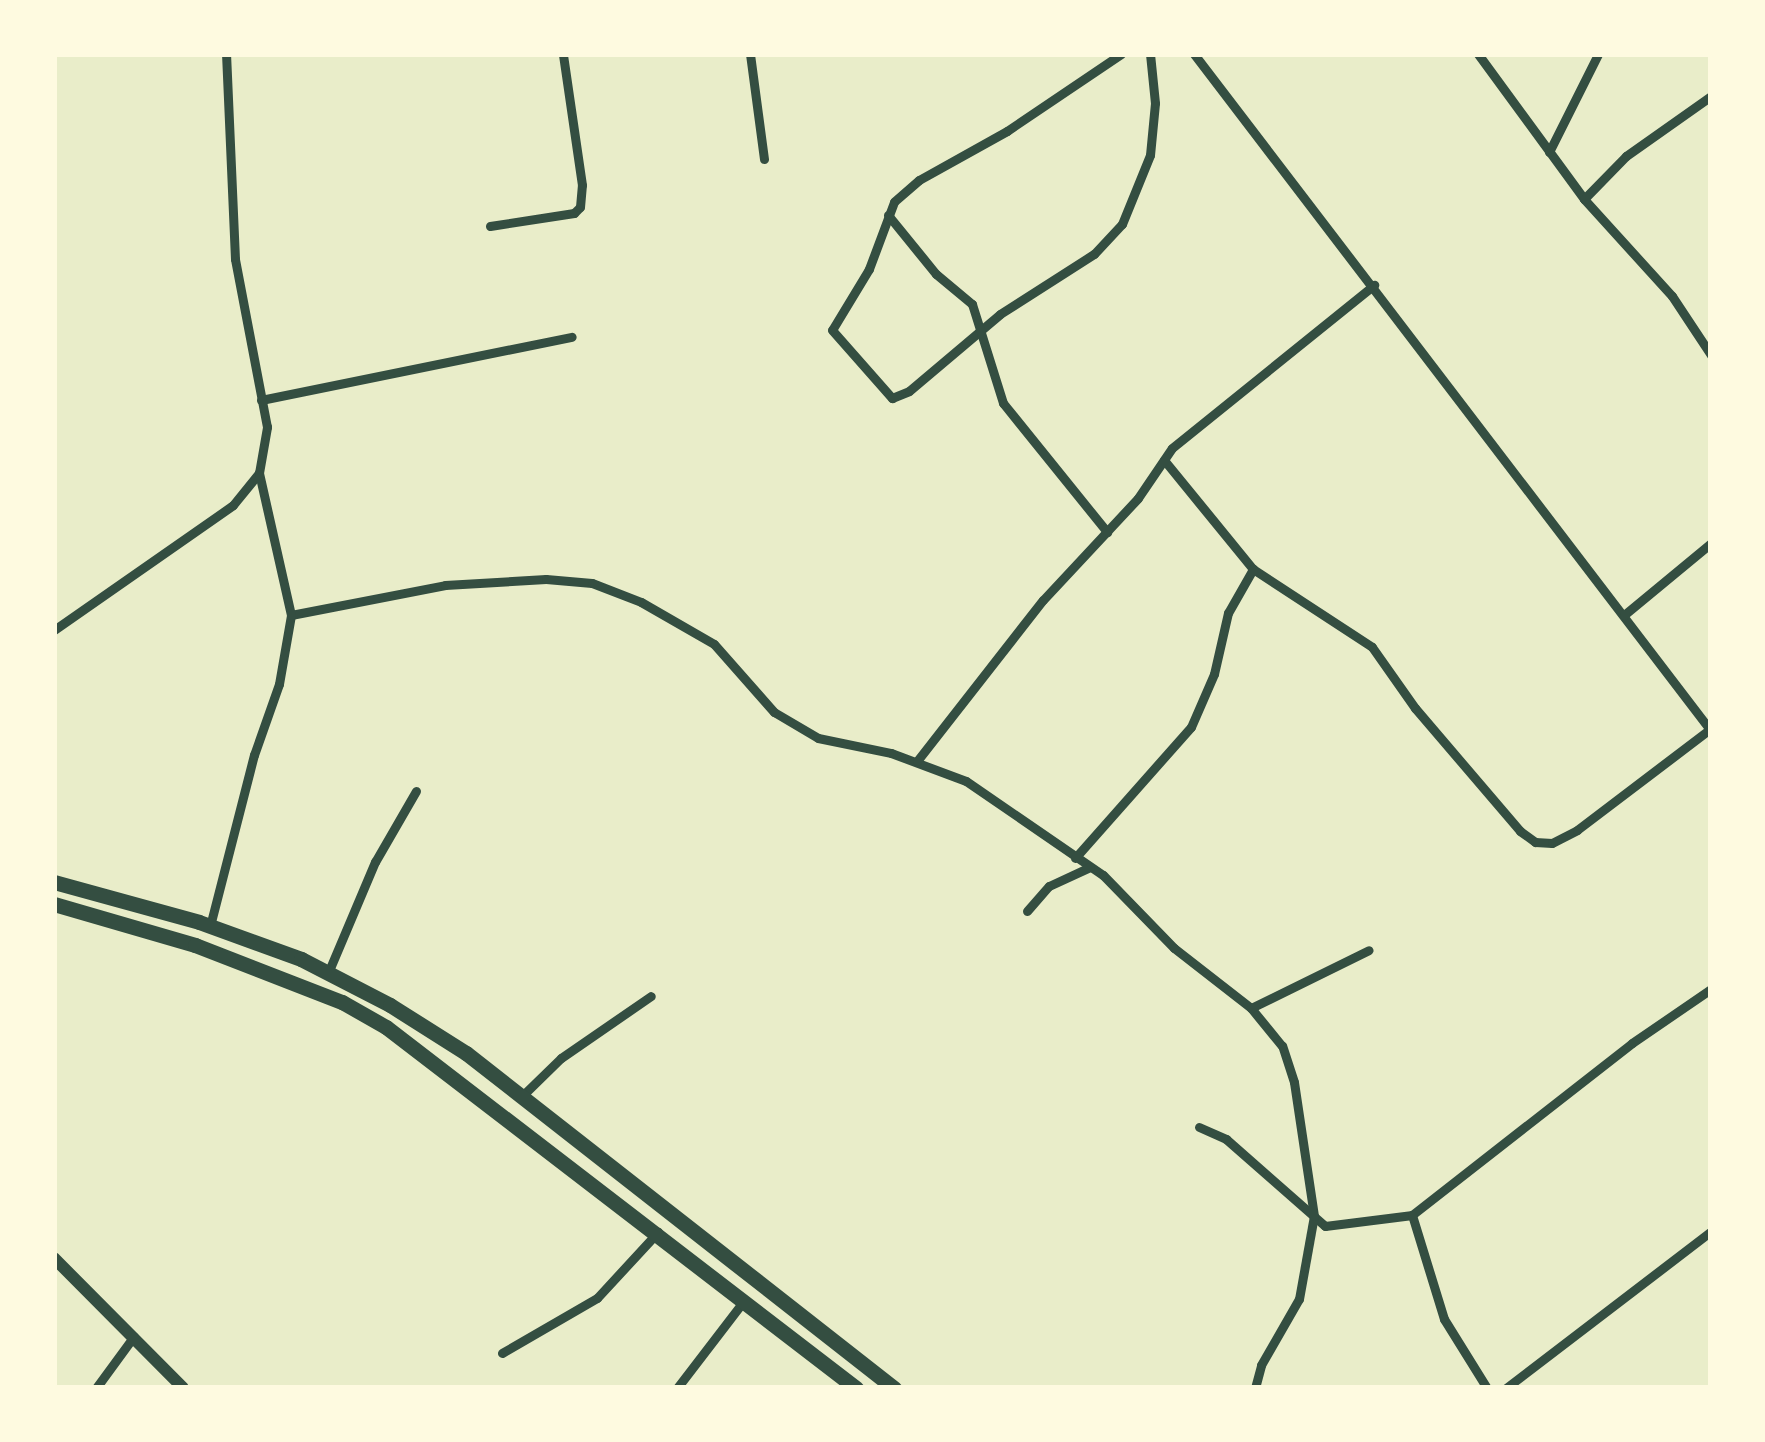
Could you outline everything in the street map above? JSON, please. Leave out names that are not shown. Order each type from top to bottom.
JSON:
[{"type":"highway","points":[[54,882],[210,926],[328,973],[466,1053],[894,1388]]},
{"type":"highway","points":[[54,904],[196,945],[342,1002],[386,1028],[856,1388]]},
{"type":"street","points":[[210,926],[278,684],[291,614],[259,473],[266,427],[235,260],[226,54]]},
{"type":"street","points":[[490,226],[574,213],[580,207],[582,185],[563,54]]},
{"type":"street","points":[[750,54],[764,159]]},
{"type":"street","points":[[1121,54],[1007,131],[900,194],[869,269],[835,323],[834,338],[892,398],[909,391],[978,331],[1094,254],[1121,224],[1150,155],[1155,103],[1150,54]]},
{"type":"street","points":[[1164,460],[1253,569],[1372,647],[1415,708],[1535,842],[1552,843],[1577,830],[1710,730],[1194,54]]},
{"type":"street","points":[[1478,54],[1583,199],[1650,269],[1711,355]]},
{"type":"street","points":[[1549,152],[1598,54]]},
{"type":"street","points":[[1583,199],[1626,156],[1711,96]]},
{"type":"street","points":[[888,214],[936,274],[972,304],[1003,403],[1107,532]]},
{"type":"street","points":[[917,761],[1043,600],[1107,532],[1181,439],[1374,285]]},
{"type":"street","points":[[262,400],[572,337]]},
{"type":"street","points":[[54,630],[233,505],[259,473]]},
{"type":"street","points":[[1624,615],[1711,543]]},
{"type":"street","points":[[1075,858],[1191,727],[1214,674],[1228,613],[1253,569]]},
{"type":"street","points":[[291,614],[445,585],[547,579],[592,583],[684,623],[714,644],[774,712],[818,738],[917,761],[967,781],[1132,900],[1174,948],[1251,1008],[1282,1046],[1294,1082],[1313,1216],[1294,1313],[1261,1365],[1254,1387]]},
{"type":"street","points":[[328,973],[375,862],[416,790]]},
{"type":"street","points":[[1027,911],[1049,886],[1090,867]]},
{"type":"street","points":[[1251,1008],[1370,950]]},
{"type":"street","points":[[1199,1127],[1226,1138],[1325,1226],[1412,1215],[1632,1042],[1711,989]]},
{"type":"street","points":[[521,1097],[561,1058],[651,996]]},
{"type":"street","points":[[1412,1215],[1444,1319],[1487,1388]]},
{"type":"street","points":[[1506,1388],[1711,1231]]},
{"type":"street","points":[[502,1353],[597,1298],[658,1232]]},
{"type":"street","points":[[54,1258],[184,1388]]},
{"type":"street","points":[[677,1388],[743,1302]]},
{"type":"street","points":[[96,1388],[134,1336]]}]
